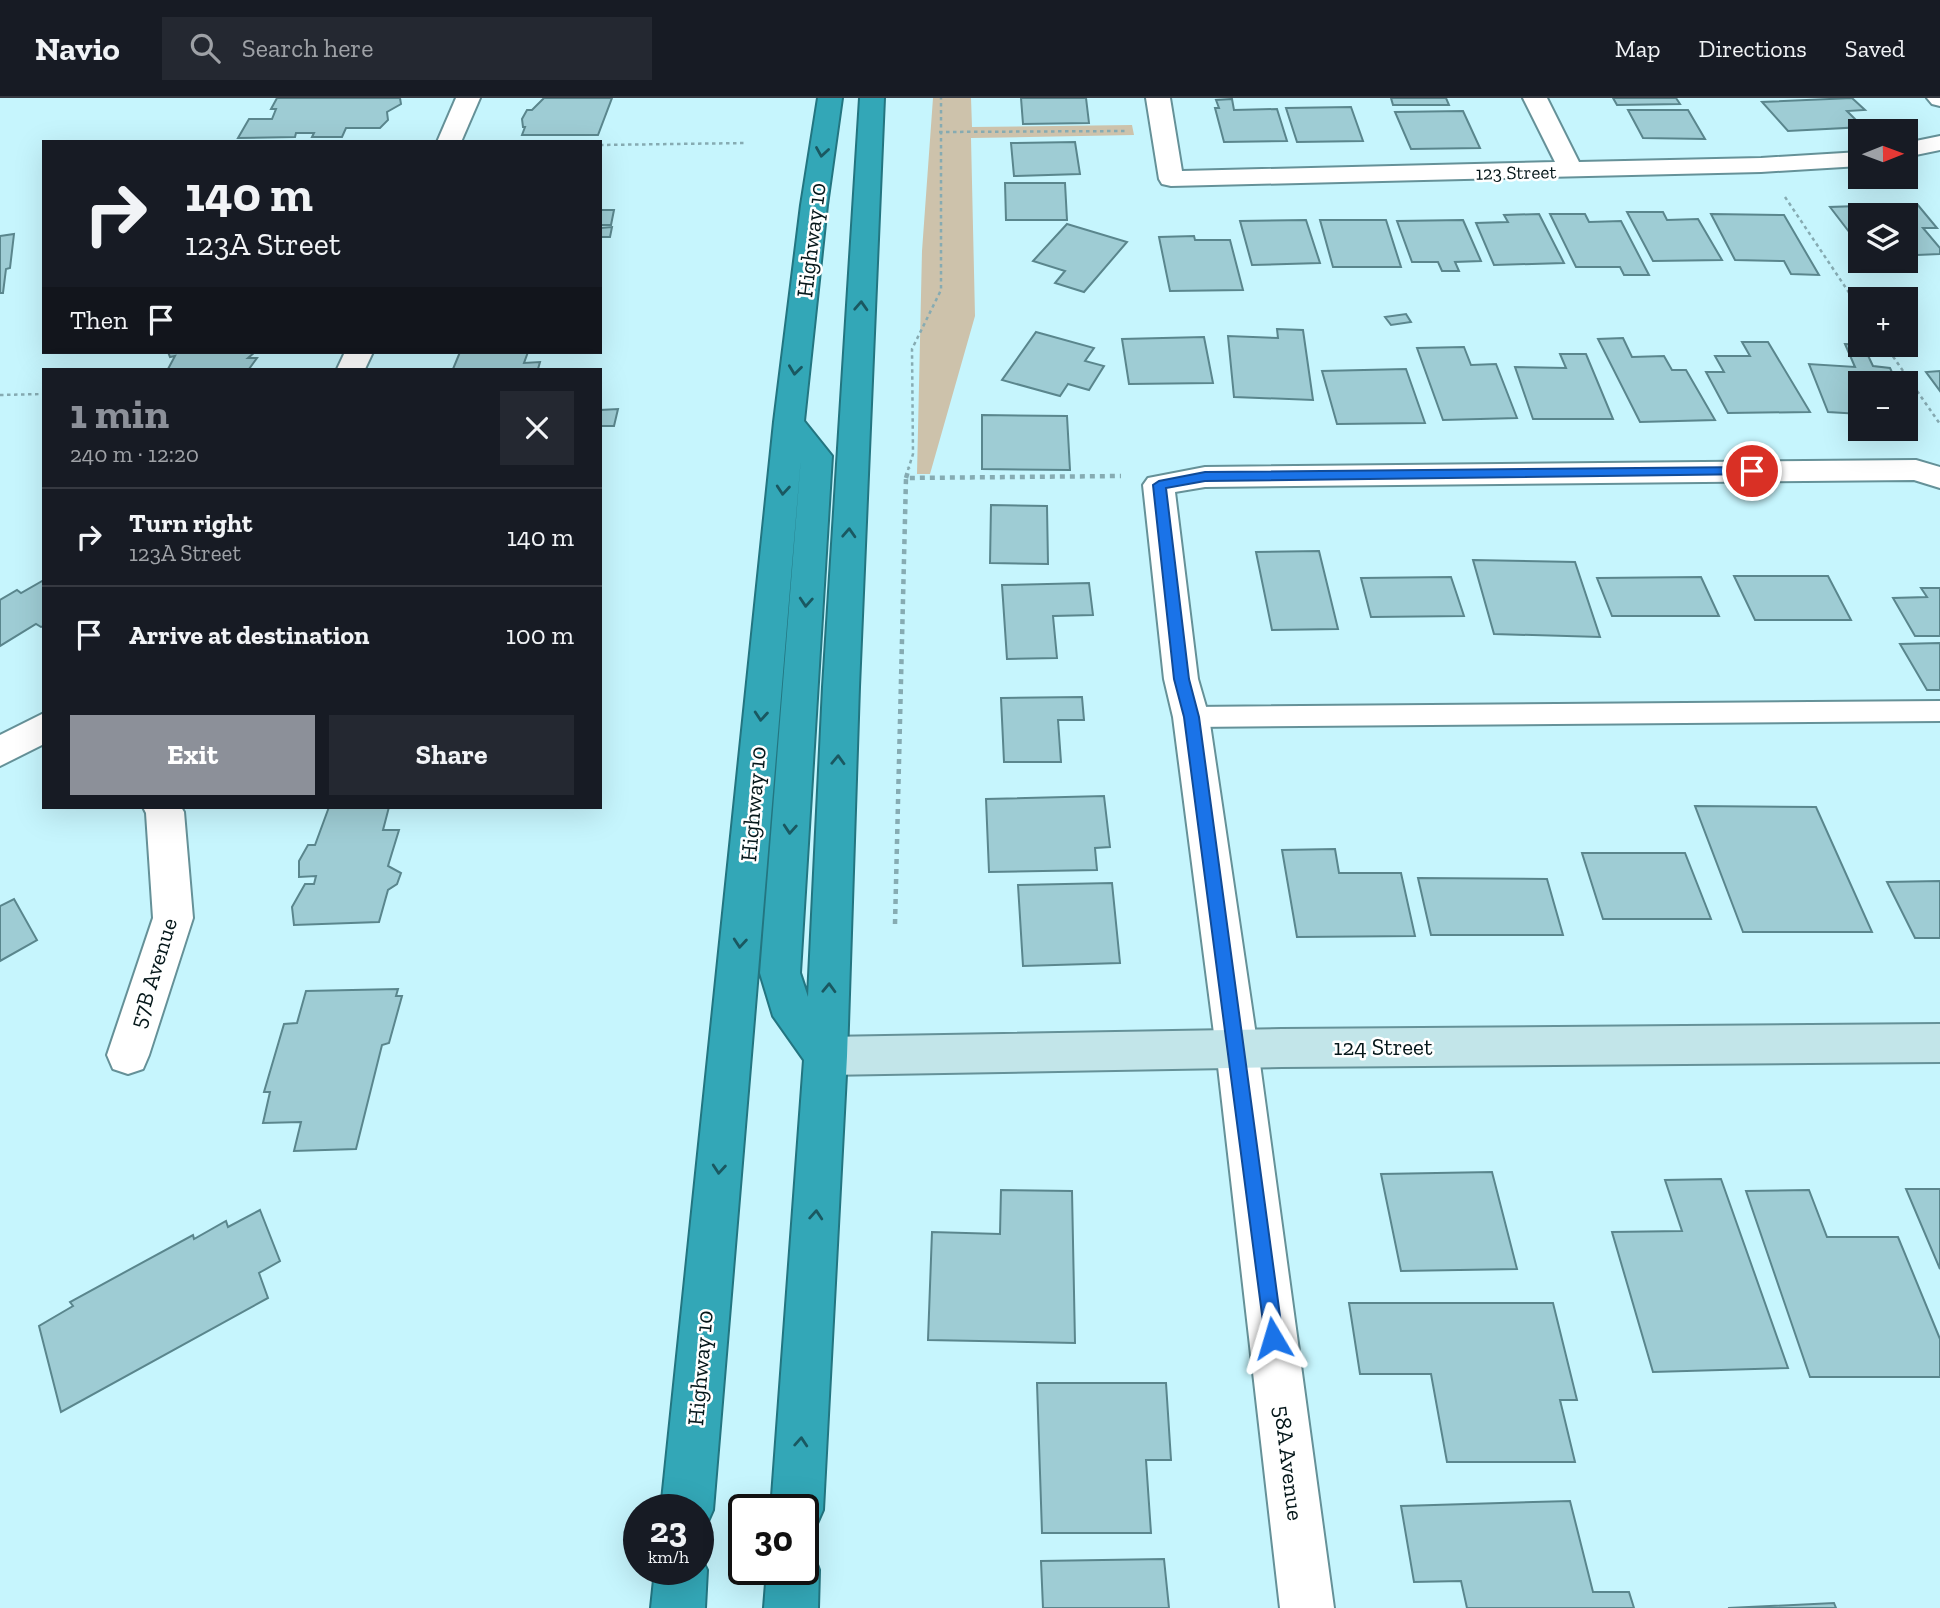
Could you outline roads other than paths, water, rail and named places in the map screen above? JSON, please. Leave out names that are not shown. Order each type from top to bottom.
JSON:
[{"type":"highway","name":"Highway 10","points":[[688,1494],[789,422],[814,205],[830,98]]},
{"type":"highway","points":[[798,1494],[826,1056],[841,687],[872,98]]},
{"type":"highway","points":[[789,422],[817,456],[779,973],[788,1003],[826,1056]]},
{"type":"highway","points":[[678,1608],[680,1585]]},
{"type":"highway","points":[[791,1608],[792,1585]]},
{"type":"street","points":[[450,140],[468,98]]},
{"type":"street","name":"123 Street","points":[[1158,98],[1171,179],[1761,165],[1848,160]]},
{"type":"street","points":[[1535,98],[1571,170]]},
{"type":"street","points":[[1918,148],[1940,143]]},
{"type":"street","name":"58A Avenue","points":[[1307,1608],[1237,1049],[1191,717],[1181,679],[1159,485],[1202,465],[1916,470],[1940,478]]},
{"type":"street","points":[[0,752],[42,728]]},
{"type":"street","name":"57B Avenue","points":[[128,1055],[173,918],[163,809]]},
{"type":"street","name":"124 Street","points":[[826,1056],[1237,1049],[1940,1043]]},
{"type":"lane","points":[[1191,717],[1940,711]]}]
